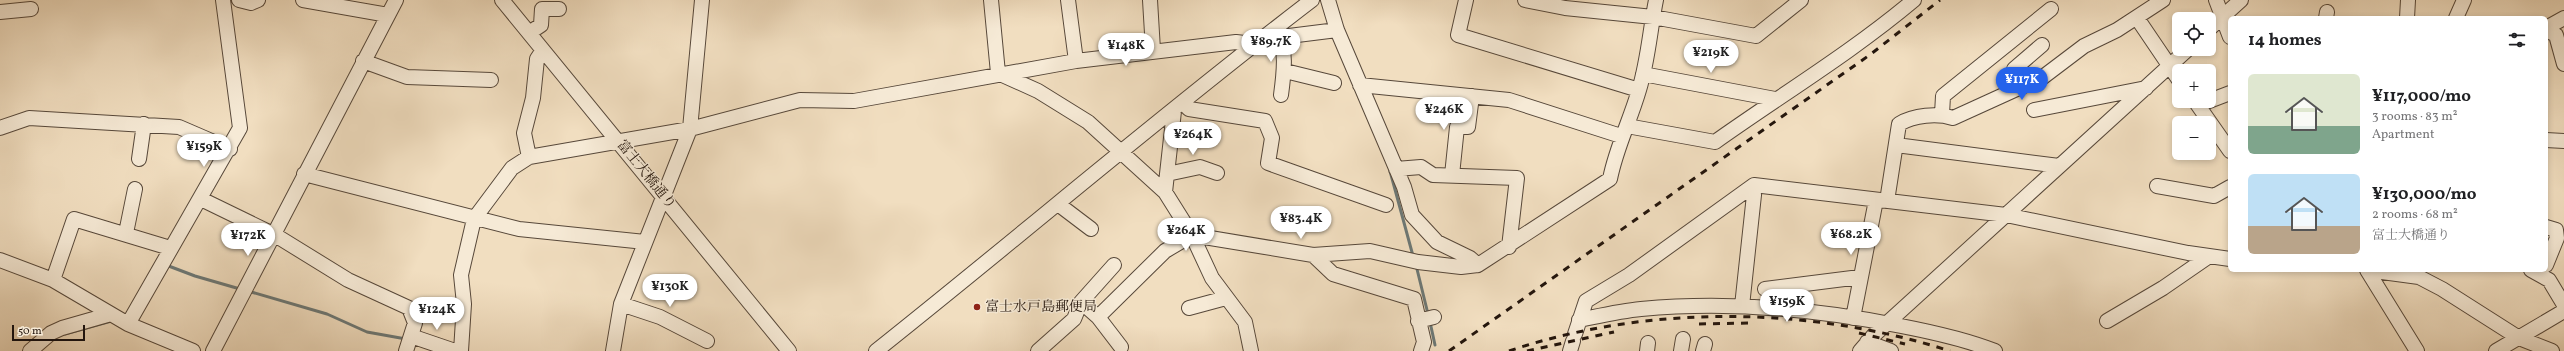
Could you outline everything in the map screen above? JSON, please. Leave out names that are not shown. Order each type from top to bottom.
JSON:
[{"type":"street","points":[[128,324],[170,248],[230,149],[240,128],[223,0]]},
{"type":"street","points":[[239,0],[251,3],[258,0]]},
{"type":"street","points":[[303,0],[388,15]]},
{"type":"street","points":[[213,351],[275,235],[304,174],[396,0]]},
{"type":"street","name":"富士大橋通り","points":[[502,0],[789,351]]},
{"type":"street","points":[[613,351],[621,304],[690,129],[702,0]]},
{"type":"street","points":[[991,0],[998,73]]},
{"type":"street","points":[[1068,0],[1076,61]]},
{"type":"street","points":[[1150,0],[1153,50]]},
{"type":"street","points":[[1328,0],[1331,31],[1360,85],[1396,169],[1412,215],[1437,242],[1470,258],[1478,265]]},
{"type":"street","points":[[1466,0],[1458,34],[1639,90]]},
{"type":"street","points":[[1525,0],[1653,17],[1756,36],[1801,0]]},
{"type":"street","points":[[1098,317],[1165,250],[1192,235],[1313,255],[1370,251],[1412,260],[1460,267],[1478,265],[1509,247],[1610,179],[1624,131],[1639,90],[1656,0]]},
{"type":"street","points":[[1853,318],[1860,277],[1882,201],[1896,145],[1899,124],[1942,114],[1953,118],[2043,78],[2084,46],[2137,18],[2164,0]]},
{"type":"street","points":[[2216,0],[2228,31]]},
{"type":"street","points":[[2216,22],[2241,0]]},
{"type":"street","points":[[2408,0],[2408,16]]},
{"type":"street","points":[[2457,16],[2464,0]]},
{"type":"street","points":[[884,349],[1058,204],[1254,44],[1279,32],[1306,2]]},
{"type":"street","points":[[1360,85],[1510,100],[1624,131],[1715,142],[1775,99],[1825,67],[1908,2]]},
{"type":"street","points":[[0,12],[31,9]]},
{"type":"street","points":[[529,33],[541,25],[542,9],[559,9]]},
{"type":"street","points":[[1942,114],[1943,96],[2051,9]]},
{"type":"street","points":[[2137,18],[2172,71]]},
{"type":"street","points":[[2564,18],[2553,33],[2564,64]]},
{"type":"street","points":[[1279,32],[1331,31]]},
{"type":"street","points":[[1279,32],[1285,71],[1281,95]]},
{"type":"street","points":[[461,351],[464,304],[461,275],[474,219],[512,168],[530,158],[690,129],[800,100],[854,101],[998,73],[1153,50],[1236,42],[1254,44]]},
{"type":"street","points":[[2026,85],[2014,69],[2042,45]]},
{"type":"street","points":[[530,158],[524,133],[533,98],[537,59],[543,50]]},
{"type":"street","points":[[1864,347],[1887,323],[2181,56]]},
{"type":"street","points":[[363,61],[406,77],[491,80]]},
{"type":"street","points":[[1285,71],[1334,82]]},
{"type":"street","points":[[998,73],[1038,91],[1088,122],[1165,192],[1192,235],[1212,278],[1245,322],[1251,351]]},
{"type":"street","points":[[1643,74],[1775,99]]},
{"type":"street","points":[[2034,110],[2146,87]]},
{"type":"street","points":[[2216,98],[2228,94]]},
{"type":"street","points":[[1452,175],[1457,127],[1468,127],[1472,96]]},
{"type":"street","points":[[1165,192],[1178,107]]},
{"type":"street","points":[[1178,107],[1265,121],[1272,138],[1268,162],[1386,206]]},
{"type":"street","points":[[2206,108],[2228,147]]},
{"type":"street","points":[[0,128],[29,118],[179,127],[230,149]]},
{"type":"street","points":[[139,159],[144,124]]},
{"type":"street","points":[[2548,140],[2564,141]]},
{"type":"street","points":[[1896,145],[2059,166]]},
{"type":"street","points":[[1167,174],[1200,167],[1217,173]]},
{"type":"street","points":[[1396,169],[1421,167],[1433,175],[1517,178],[1509,247]]},
{"type":"street","points":[[304,174],[474,219],[519,229],[645,242]]},
{"type":"street","points":[[1574,336],[1586,301],[1629,275],[1754,185],[2006,215],[2208,257],[2228,259]]},
{"type":"street","points":[[2157,186],[2214,196],[2228,188]]},
{"type":"street","points":[[126,233],[135,189]]},
{"type":"street","points":[[1742,306],[1754,195]]},
{"type":"street","points":[[201,199],[275,235],[348,280],[409,308],[413,314],[415,323],[406,351]]},
{"type":"street","points":[[1058,204],[1091,229]]},
{"type":"street","points":[[54,280],[74,219],[126,233],[170,248]]},
{"type":"street","points":[[2548,228],[2556,230],[2557,238],[2548,256]]},
{"type":"street","points":[[1313,255],[1333,274],[1414,299],[1427,319],[1424,342],[1421,351]]},
{"type":"street","points":[[2107,321],[2163,288],[2208,257]]},
{"type":"street","points":[[0,260],[54,280],[128,324],[193,351]]},
{"type":"street","points":[[1038,351],[1074,319],[1081,302],[1114,265]]},
{"type":"street","points":[[2368,272],[2417,351]]},
{"type":"street","points":[[2382,272],[2419,277],[2442,289],[2519,338],[2552,351]]},
{"type":"street","points":[[2543,272],[2564,305]]},
{"type":"street","points":[[1765,289],[1860,277]]},
{"type":"street","points":[[1189,308],[1226,298]]},
{"type":"street","points":[[1081,302],[1098,317],[1120,347]]},
{"type":"street","points":[[621,304],[660,317],[707,341]]},
{"type":"street","points":[[1574,336],[1641,309],[1742,306],[1887,323],[1924,331],[1995,351]]},
{"type":"street","points":[[2496,351],[2564,311]]},
{"type":"street","points":[[30,351],[51,333],[62,328],[112,315]]},
{"type":"street","points":[[412,336],[455,351]]},
{"type":"street","points":[[1864,347],[1891,351]]},
{"type":"waterway","points":[[1390,171],[1413,256]]},
{"type":"waterway","points":[[166,265],[195,276],[240,289]]},
{"type":"waterway","points":[[1416,265],[1428,314]]},
{"type":"waterway","points":[[248,291],[327,314],[367,332],[406,339]]},
{"type":"waterway","points":[[65,334],[115,320]]},
{"type":"waterway","points":[[1430,322],[1435,345]]},
{"type":"railway","points":[[1449,351],[1871,54],[1940,0]]},
{"type":"railway","points":[[1509,351],[1562,336],[1617,325],[1673,318],[1730,316],[1786,319],[1842,325],[1897,336],[1950,351]]},
{"type":"railway","points":[[1699,324],[1749,323]]},
{"type":"railway","points":[[1527,351],[1614,332]]},
{"type":"railway","points":[[1859,333],[1905,344]]},
{"type":"place","name":"富士水戸島郵便局","points":[[977,307]]}]
